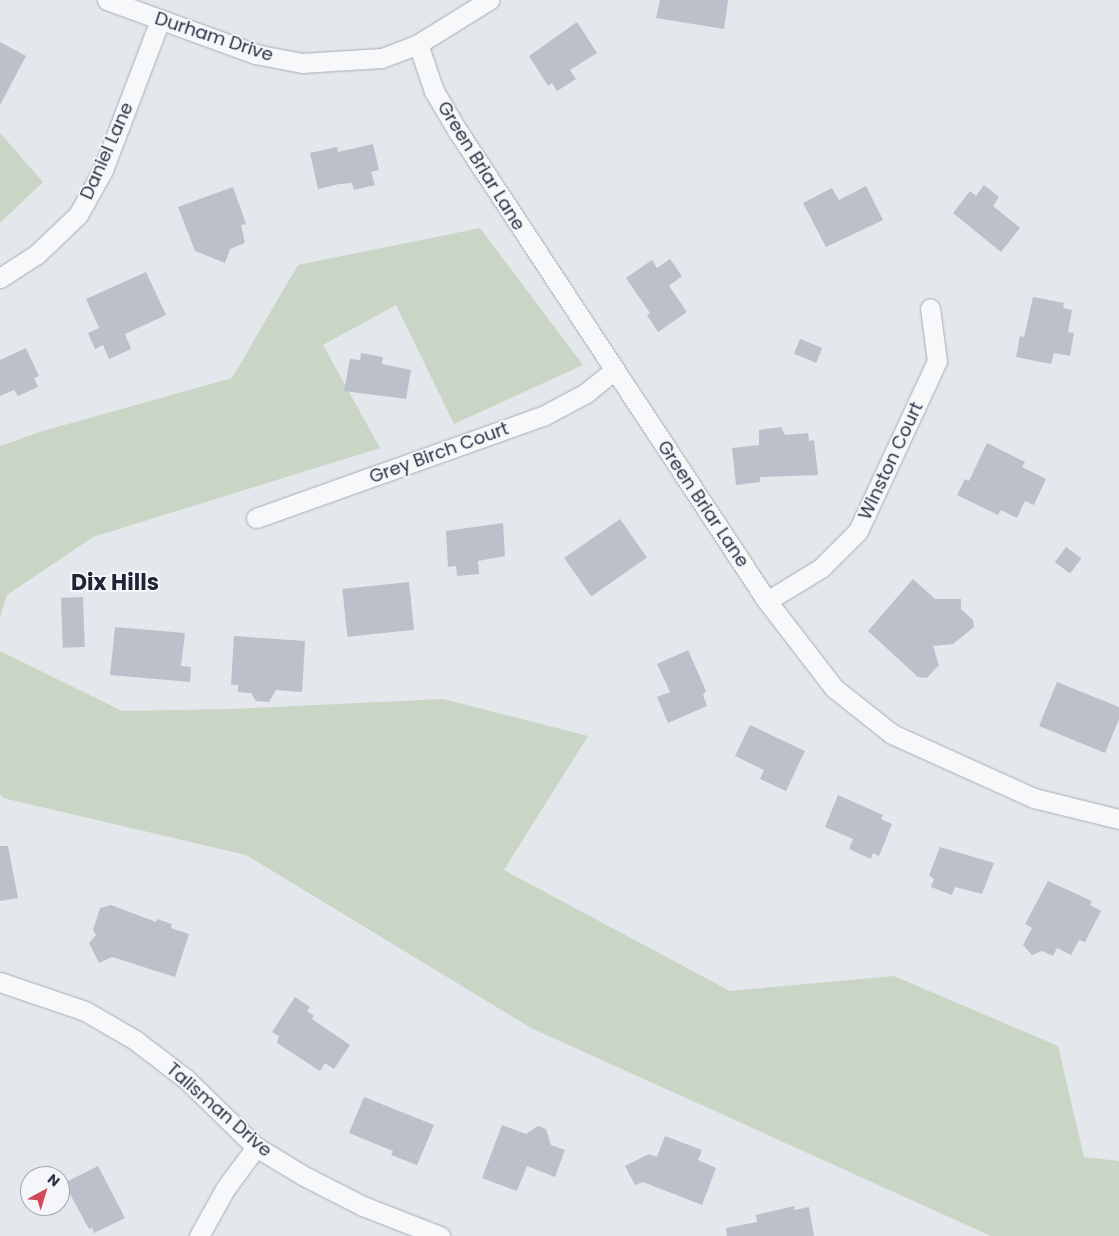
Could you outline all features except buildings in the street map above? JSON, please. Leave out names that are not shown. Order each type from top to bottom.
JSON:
[{"type":"street","name":"Durham Drive","points":[[107,0],[255,54],[302,63],[382,58],[418,44],[489,0]]},
{"type":"street","name":"Daniel Lane","points":[[0,278],[37,254],[78,215],[103,170],[160,20]]},
{"type":"street","name":"Green Briar Lane","points":[[418,44],[434,91],[456,130],[767,601],[834,688],[892,734],[1034,798],[1119,819]]},
{"type":"street","name":"Winston Court","points":[[767,601],[821,568],[858,531],[937,361],[930,308]]},
{"type":"street","name":"Grey Birch Court","points":[[256,518],[543,416],[586,393],[614,370]]},
{"type":"street","name":"Talisman Drive","points":[[0,982],[85,1011],[135,1040],[186,1079],[256,1147],[304,1176],[363,1206],[440,1236]]},
{"type":"street","points":[[199,1236],[225,1189],[256,1147]]},
{"type":"green space","points":[[0,133],[43,182],[0,223]]},
{"type":"green space","points":[[480,228],[583,365],[454,424],[396,305],[323,345],[380,448],[93,537],[7,595],[0,617],[0,446],[43,431],[232,378],[298,265]]},
{"type":"green space","points":[[0,651],[122,711],[232,709],[443,699],[588,736],[504,870],[730,991],[894,976],[1058,1046],[1084,1157],[1119,1161],[1119,1236],[991,1236],[531,1028],[246,855],[3,798],[0,794]]},
{"type":"district","name":"Dix Hills","points":[[115,583]]}]
